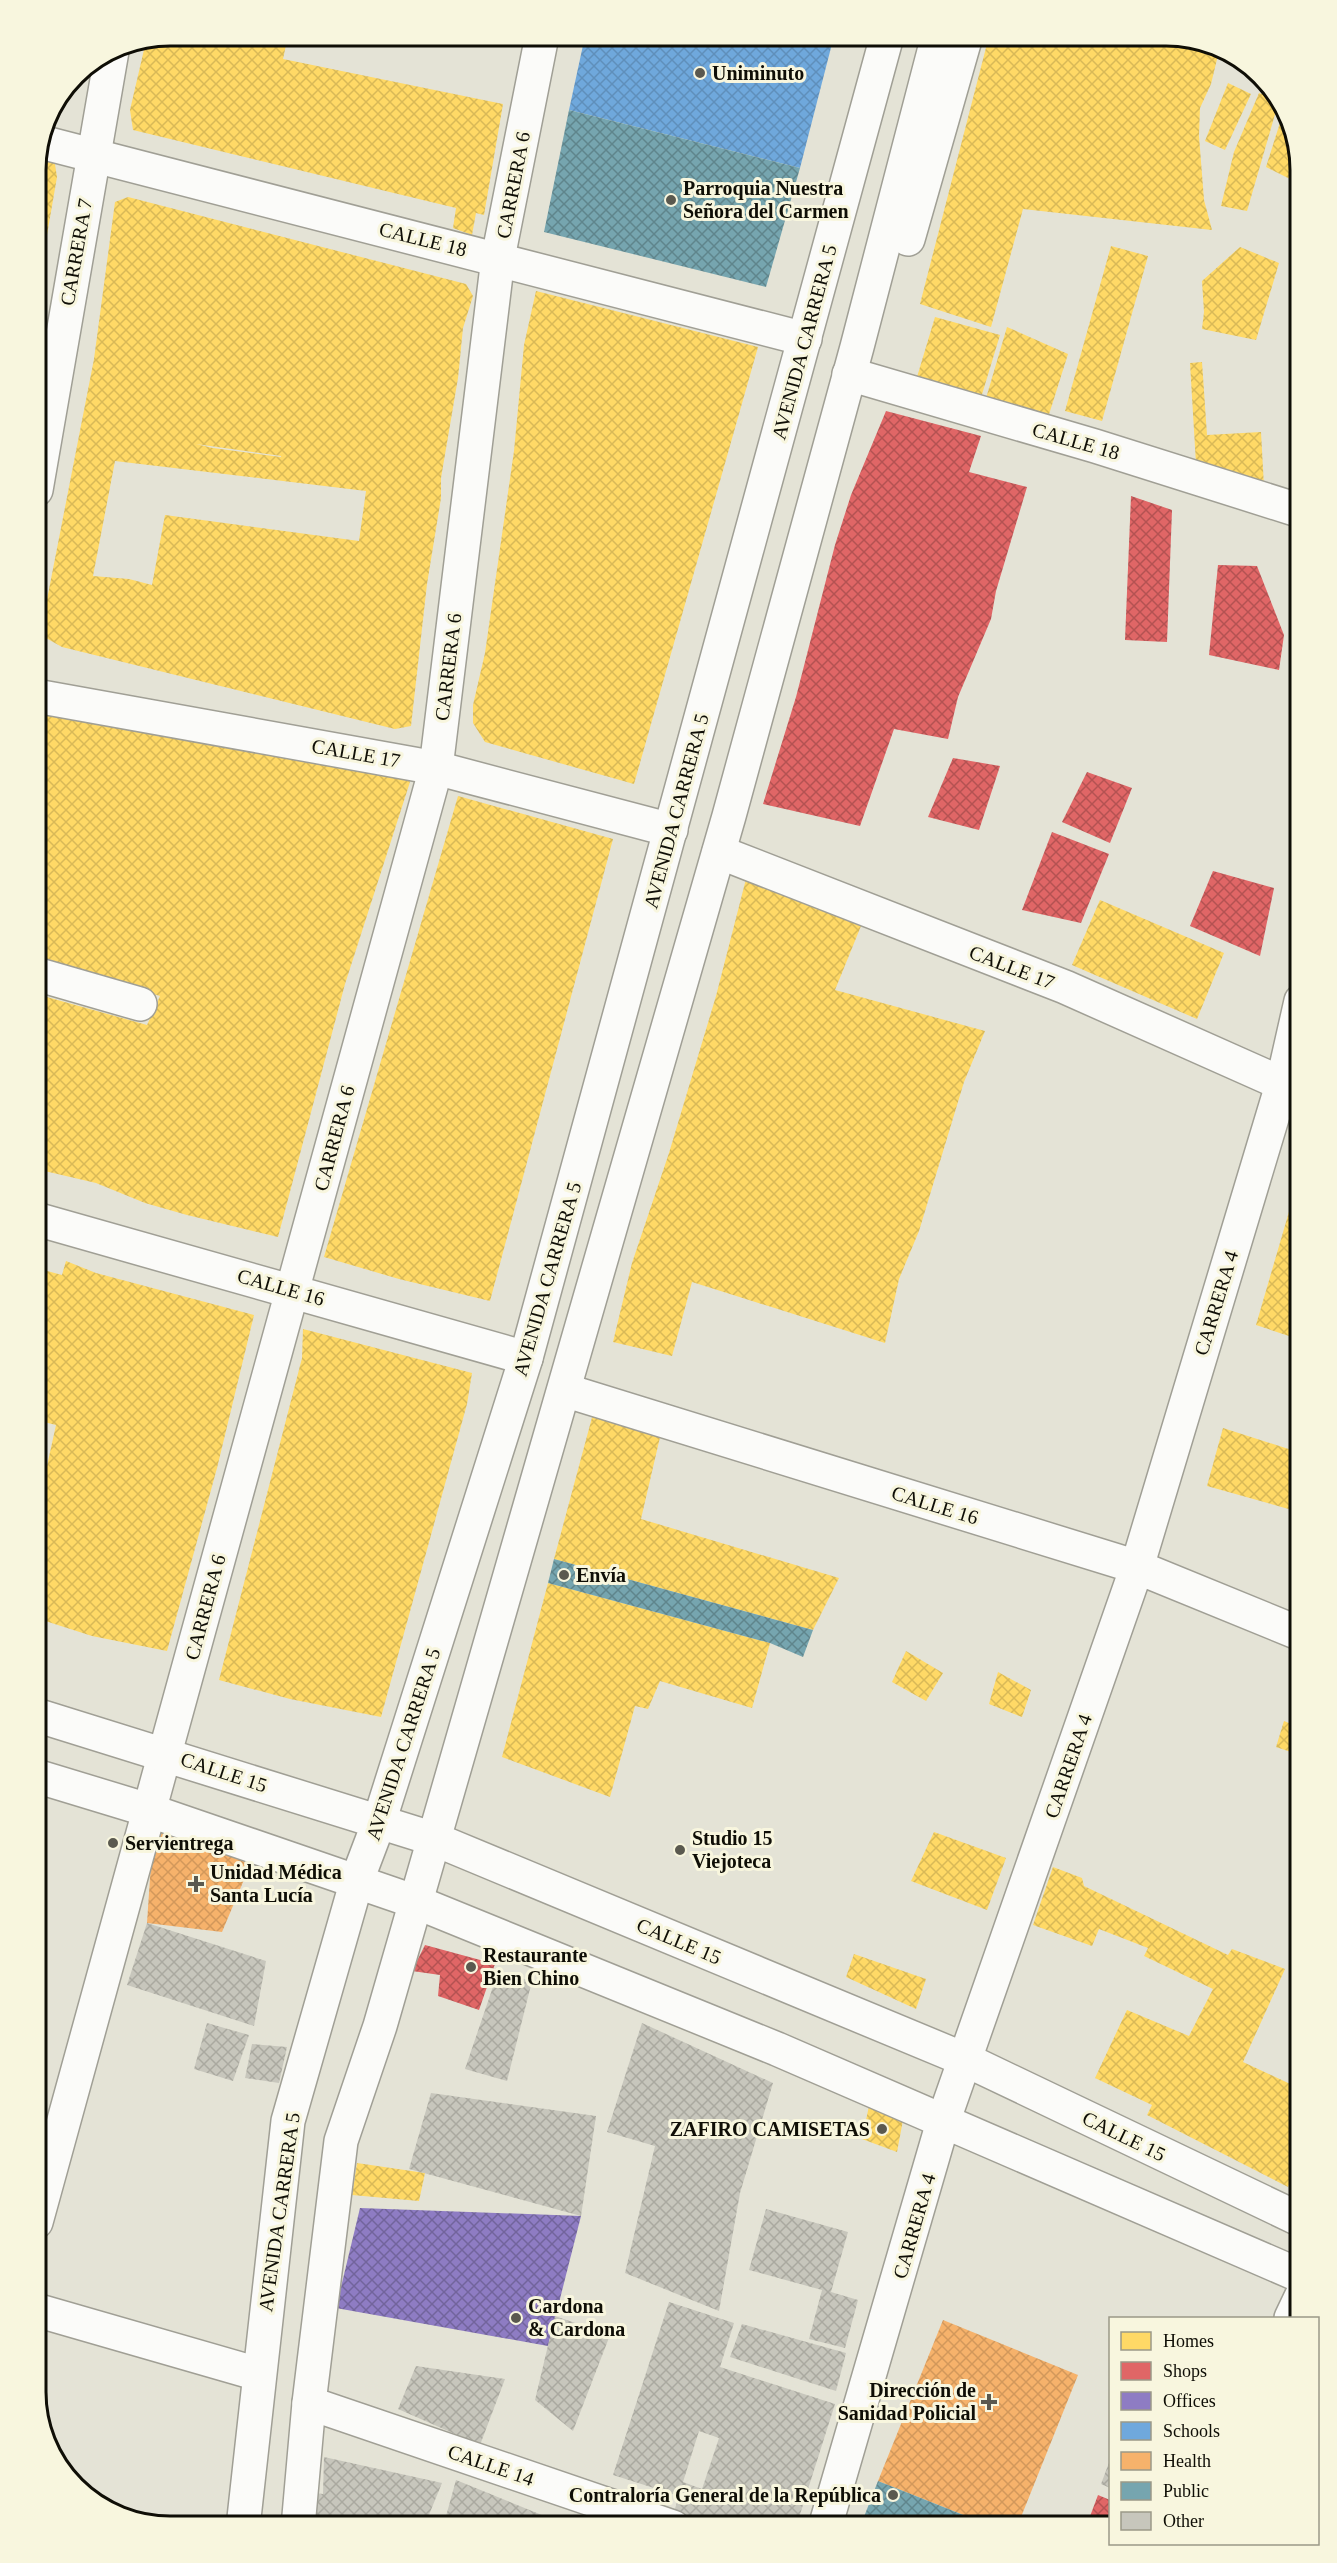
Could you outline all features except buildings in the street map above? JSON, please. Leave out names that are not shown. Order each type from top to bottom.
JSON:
[{"type":"main road","name":"CARRERA 6","points":[[46,2185],[436,768],[498,258],[540,47]]},
{"type":"main road","name":"AVENIDA CARRERA 5","points":[[244,2516],[258,2374],[288,2121],[357,1880],[379,1822],[526,1358],[884,47]]},
{"type":"main road","points":[[299,2516],[309,2403],[341,2141],[380,2026],[719,852],[853,361],[935,47]]},
{"type":"main road","points":[[853,361],[884,318],[889,307],[963,47]]},
{"type":"main road","name":"CARRERA 7","points":[[47,426],[110,62]]},
{"type":"main road","name":"CALLE 18","points":[[50,144],[498,258],[805,339]]},
{"type":"main road","name":"CALLE 18","points":[[853,361],[1095,446],[1291,507]]},
{"type":"main road","name":"CALLE 17","points":[[47,698],[436,768],[671,830]]},
{"type":"main road","name":"CALLE 17","points":[[719,852],[1065,987],[1291,1088]]},
{"type":"main road","points":[[47,977],[140,1004]]},
{"type":"main road","name":"CARRERA 4","points":[[828,2516],[943,2122],[1137,1567],[1291,1088]]},
{"type":"main road","name":"CALLE 16","points":[[47,1223],[293,1290],[526,1358]]},
{"type":"main road","name":"CALLE 16","points":[[564,1390],[1137,1567],[1291,1630]]},
{"type":"main road","name":"CALLE 15","points":[[46,1718],[165,1753],[434,1839],[966,2060],[1291,2215]]},
{"type":"main road","points":[[46,1779],[148,1810],[416,1902],[777,2049],[1291,2272]]},
{"type":"main road","points":[[46,2313],[258,2374]]},
{"type":"main road","name":"CALLE 14","points":[[309,2403],[641,2516]]},
{"type":"place","name":"Uniminuto","points":[[700,73]]},
{"type":"place","name":"Parroquia Nuestra Señora del Carmen","points":[[671,200]]},
{"type":"place","name":"Envía","points":[[564,1575]]},
{"type":"place","name":"Servientrega","points":[[113,1843]]},
{"type":"place","name":"Studio 15 Viejoteca","points":[[680,1850]]},
{"type":"place","name":"Unidad Médica Santa Lucía","points":[[196,1884]]},
{"type":"place","name":"Restaurante Bien Chino","points":[[471,1967]]},
{"type":"place","name":"ZAFIRO CAMISETAS","points":[[882,2129]]},
{"type":"place","name":"Cardona & Cardona","points":[[516,2318]]},
{"type":"place","name":"Dirección de Sanidad Policial","points":[[989,2402]]},
{"type":"place","name":"Contraloría General de la República","points":[[893,2495]]}]
